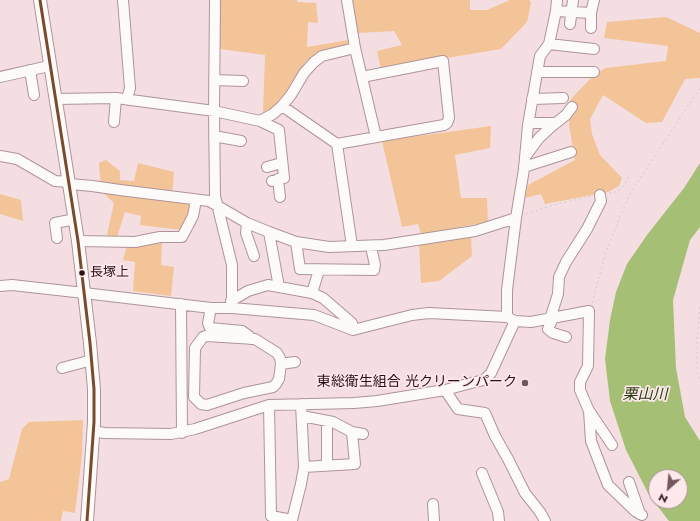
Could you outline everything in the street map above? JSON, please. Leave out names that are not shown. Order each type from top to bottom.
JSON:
[{"type":"main road","points":[[40,0],[75,219],[92,360],[94,431],[87,521]]},
{"type":"street","points":[[123,0],[130,88],[127,99]]},
{"type":"street","points":[[215,0],[215,196],[232,265],[232,305]]},
{"type":"street","points":[[347,0],[355,48],[376,137]]},
{"type":"street","points":[[94,431],[104,433],[182,433],[269,405],[377,401],[445,390],[484,380],[491,373],[511,319],[507,290],[528,125],[540,56],[549,44],[557,0]]},
{"type":"street","points":[[570,24],[573,0]]},
{"type":"street","points":[[591,28],[591,13],[594,0]]},
{"type":"street","points":[[556,11],[591,13]]},
{"type":"street","points":[[549,44],[594,49]]},
{"type":"street","points":[[260,121],[273,114],[282,106],[291,95],[304,73],[314,62],[322,56],[355,48]]},
{"type":"street","points":[[282,106],[337,144],[444,125],[447,123],[449,118],[442,61],[362,77]]},
{"type":"street","points":[[0,77],[50,66]]},
{"type":"street","points":[[30,70],[34,95]]},
{"type":"street","points":[[537,72],[594,72]]},
{"type":"street","points":[[214,80],[243,81]]},
{"type":"street","points":[[56,98],[127,99],[214,111],[260,121],[279,130],[284,178],[275,180],[280,197]]},
{"type":"street","points":[[114,122],[116,98]]},
{"type":"street","points":[[532,99],[563,98]]},
{"type":"street","points":[[524,162],[539,138],[566,115],[572,107]]},
{"type":"street","points":[[528,125],[533,123],[556,123]]},
{"type":"street","points":[[214,136],[241,142]]},
{"type":"street","points":[[337,144],[352,246]]},
{"type":"street","points":[[524,162],[571,152]]},
{"type":"street","points":[[0,156],[18,158],[31,171],[55,181],[209,201],[247,223],[269,232],[296,242],[329,247],[370,247],[475,231],[516,218]]},
{"type":"street","points":[[267,167],[278,164],[282,165]]},
{"type":"street","points":[[566,337],[553,334],[548,329],[558,294],[559,277],[566,262],[587,229],[601,201],[600,195]]},
{"type":"street","points":[[78,241],[135,242],[160,237],[182,237],[193,216],[196,200]]},
{"type":"street","points":[[57,238],[55,223],[75,219]]},
{"type":"street","points":[[247,223],[246,233],[254,256]]},
{"type":"street","points":[[269,232],[279,287]]},
{"type":"street","points":[[296,242],[300,269],[374,270],[375,265],[370,247]]},
{"type":"street","points":[[312,293],[319,270]]},
{"type":"street","points":[[0,286],[12,285],[84,292],[211,308],[232,305],[314,315],[353,330],[412,315],[429,313],[511,319],[531,322],[590,311],[588,366],[580,382],[580,390],[589,411],[612,445]]},
{"type":"street","points":[[232,305],[248,291],[268,285],[312,293],[323,298],[352,323],[353,330]]},
{"type":"street","points":[[181,304],[182,433]]},
{"type":"street","points":[[211,308],[208,322],[210,328],[242,331],[249,336],[250,339]]},
{"type":"street","points":[[206,336],[250,339],[255,339],[277,353],[280,358],[279,379],[274,387],[244,393],[207,405],[200,404],[194,396],[195,348],[198,343],[203,337],[206,336]]},
{"type":"street","points":[[62,368],[92,360]]},
{"type":"street","points":[[280,364],[295,362]]},
{"type":"street","points":[[445,390],[458,409],[485,413],[524,493],[540,512],[545,521]]},
{"type":"street","points":[[269,405],[271,516],[292,520],[304,467],[301,404]]},
{"type":"street","points":[[589,411],[591,441],[608,485],[641,515],[629,482]]},
{"type":"street","points":[[302,416],[333,422],[357,433],[355,464],[304,467]]},
{"type":"street","points":[[327,421],[327,466]]},
{"type":"street","points":[[482,472],[498,512],[499,521]]},
{"type":"street","points":[[433,504],[434,521]]},
{"type":"path","points":[[590,311],[605,255],[631,192],[700,88]]},
{"type":"path","points":[[516,218],[553,205],[616,192],[622,188],[629,177]]},
{"type":"path","points":[[700,307],[697,338],[698,372],[700,382]]},
{"type":"shaded area","points":[[220,0],[297,0],[297,2],[316,3],[318,23],[308,22],[307,47],[349,40],[350,47],[320,53],[306,61],[277,104],[263,113],[265,55],[220,49]]},
{"type":"shaded area","points":[[349,0],[470,0],[470,10],[487,10],[510,0],[529,0],[531,2],[527,22],[501,49],[381,69],[377,51],[402,45],[394,31],[357,33]]},
{"type":"shaded area","points":[[666,17],[700,33],[700,78],[685,79],[662,122],[646,123],[603,95],[590,119],[592,134],[600,155],[622,178],[619,186],[608,192],[545,204],[541,194],[525,198],[528,185],[575,160],[569,125],[571,99],[589,80],[605,68],[666,61],[668,46],[604,38],[607,22]]},
{"type":"shaded area","points":[[491,126],[490,148],[455,155],[461,198],[487,198],[488,222],[421,234],[418,224],[402,227],[382,141]]},
{"type":"shaded area","points":[[106,160],[120,171],[120,180],[134,181],[138,163],[174,172],[172,199],[193,204],[182,230],[140,225],[141,216],[125,212],[117,237],[107,235],[114,203],[101,191],[99,163]]},
{"type":"shaded area","points":[[0,194],[21,200],[23,221],[0,214]]},
{"type":"shaded area","points":[[471,237],[472,256],[439,281],[421,283],[419,243]]},
{"type":"shaded area","points":[[162,240],[161,265],[174,267],[171,296],[133,291],[135,262],[123,260],[127,246]]},
{"type":"shaded area","points":[[83,420],[82,455],[75,513],[63,511],[61,521],[0,521],[0,482],[9,479],[22,429],[29,422]]},
{"type":"water","name":"栗山川","points":[[700,163],[700,227],[690,240],[673,300],[676,368],[685,417],[700,441],[700,521],[669,521],[660,509],[688,509],[688,469],[648,469],[648,493],[626,450],[610,401],[605,359],[610,320],[616,292],[627,264],[647,235],[684,188]]},
{"type":"transit line","points":[[40,0],[78,241],[90,343],[94,389],[94,422],[87,521]]},
{"type":"place","name":"長塚上","points":[[82,273]]},
{"type":"place","name":"東総衛生組合 光クリーンパーク","points":[[525,383]]}]
